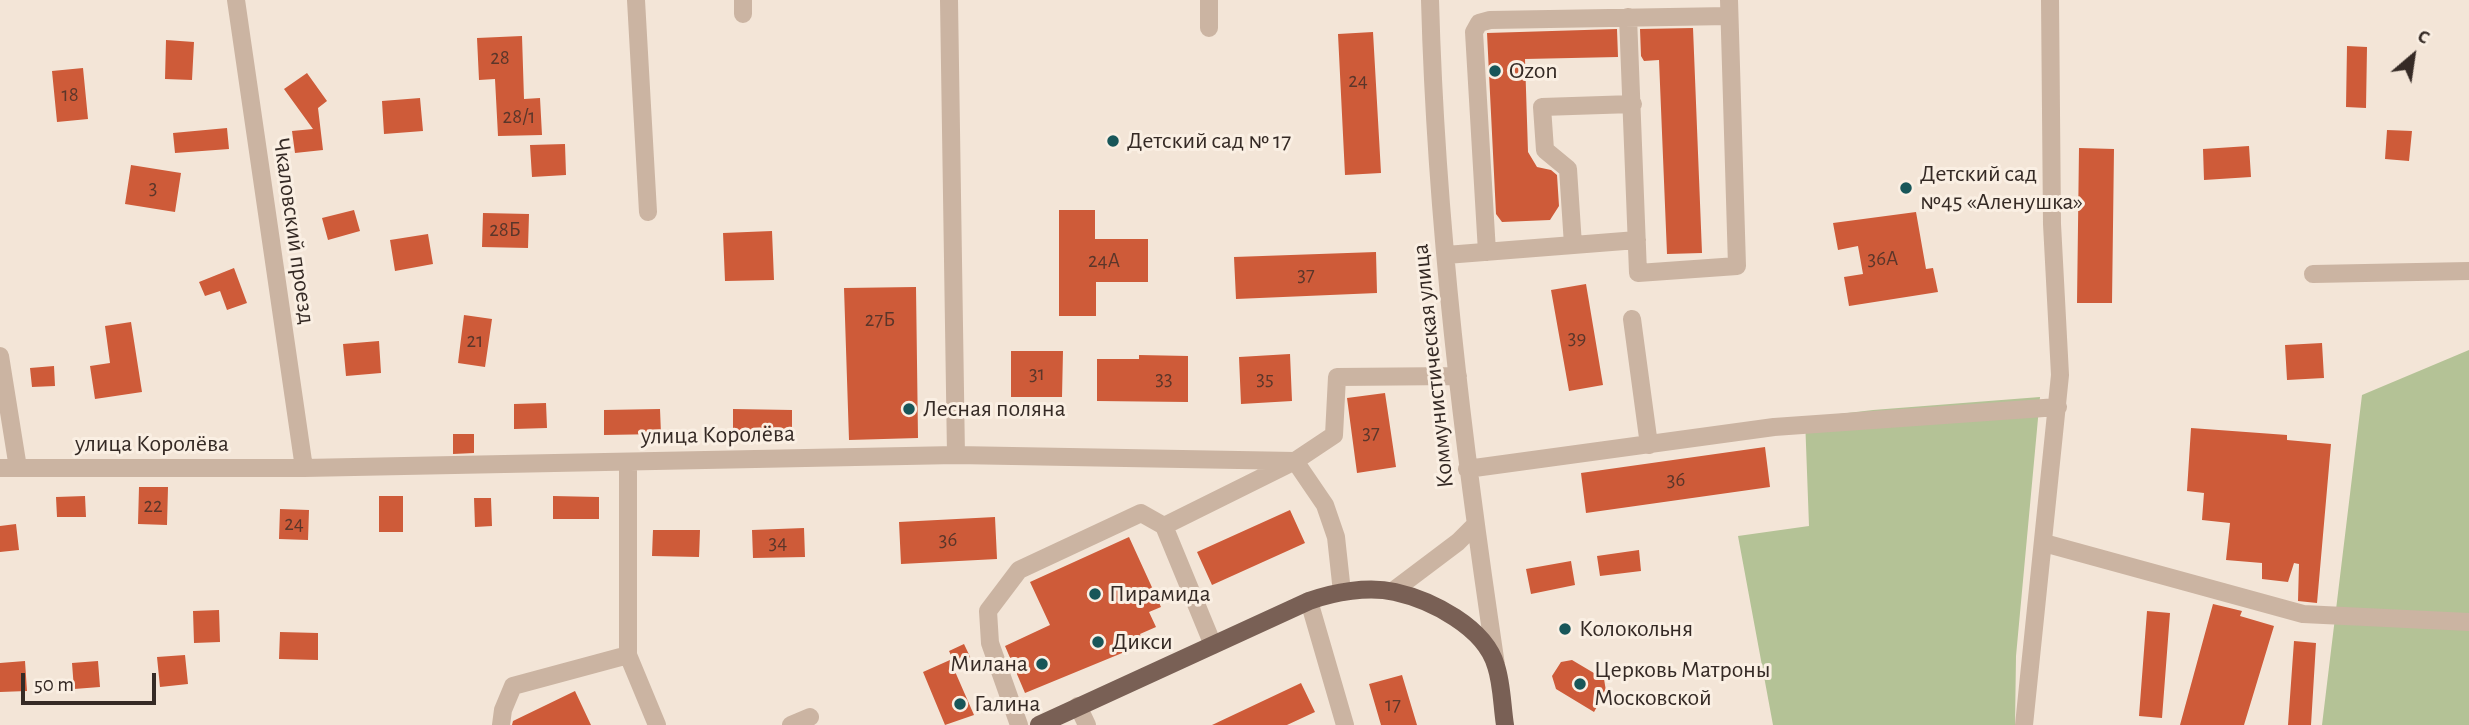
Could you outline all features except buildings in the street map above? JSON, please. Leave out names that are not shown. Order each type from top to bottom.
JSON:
[{"type":"main road","points":[[1038,725],[1309,601],[1342,592],[1392,591],[1423,602],[1456,618],[1481,640],[1496,665]]},
{"type":"main road","name":"Коммунистическая улица","points":[[1496,665],[1505,725]]},
{"type":"street","name":"Чкаловский проезд","points":[[236,0],[304,468]]},
{"type":"street","points":[[636,0],[648,212]]},
{"type":"street","points":[[949,0],[956,455]]},
{"type":"street","points":[[1209,0],[1209,28]]},
{"type":"street","name":"Коммунистическая улица","points":[[1430,0],[1446,255],[1467,469],[1496,665]]},
{"type":"street","points":[[2024,725],[2058,407],[2052,224],[2050,0]]},
{"type":"street","points":[[1487,252],[1475,32],[1479,23],[1490,20],[1628,18],[1729,8],[1737,266],[1638,273],[1628,18]]},
{"type":"street","points":[[1573,245],[1568,169],[1545,150],[1542,107],[1633,104]]},
{"type":"street","points":[[1446,255],[1637,240]]},
{"type":"street","points":[[2313,274],[2469,271]]},
{"type":"street","points":[[1632,318],[1649,445]]},
{"type":"street","points":[[0,356],[9,468]]},
{"type":"street","points":[[1164,527],[1295,461],[1334,435],[1337,377],[1458,376]]},
{"type":"street","points":[[1467,469],[1774,427],[2058,407]]},
{"type":"street","name":"улица Королёва","points":[[9,468],[304,468],[956,455],[1295,461]]},
{"type":"street","points":[[1295,461],[1325,505],[1336,537],[1342,592]]},
{"type":"street","points":[[628,462],[628,655],[657,725]]},
{"type":"street","points":[[1019,725],[990,643],[988,611],[1019,570],[1141,513],[1164,527],[1213,645]]},
{"type":"street","points":[[1392,591],[1458,542],[1475,524]]},
{"type":"street","points":[[2044,543],[2303,614],[2469,622]]},
{"type":"street","points":[[1309,601],[1339,723]]},
{"type":"street","points":[[500,724],[513,687],[628,655]]},
{"type":"street","points":[[1078,706],[1087,725]]},
{"type":"street","points":[[790,725],[810,717]]},
{"type":"green space","points":[[2469,350],[2469,725],[2322,725],[2362,395]]},
{"type":"green space","points":[[2040,397],[2016,656],[2015,725],[1773,725],[1738,536],[1809,526],[1805,418]]},
{"type":"place","name":"Ozon","points":[[1495,71]]},
{"type":"place","name":"Детский сад № 17","points":[[1113,141]]},
{"type":"place","name":"Детский сад №45 «Аленушка»","points":[[1906,188]]},
{"type":"place","name":"Лесная поляна","points":[[909,409]]},
{"type":"place","name":"Пирамида","points":[[1095,594]]},
{"type":"place","name":"Колокольня","points":[[1565,629]]},
{"type":"place","name":"Дикси","points":[[1098,642]]},
{"type":"place","name":"Милана","points":[[1042,664]]},
{"type":"place","name":"Церковь Матроны Московской","points":[[1580,684]]},
{"type":"place","name":"Галина","points":[[960,704]]}]
